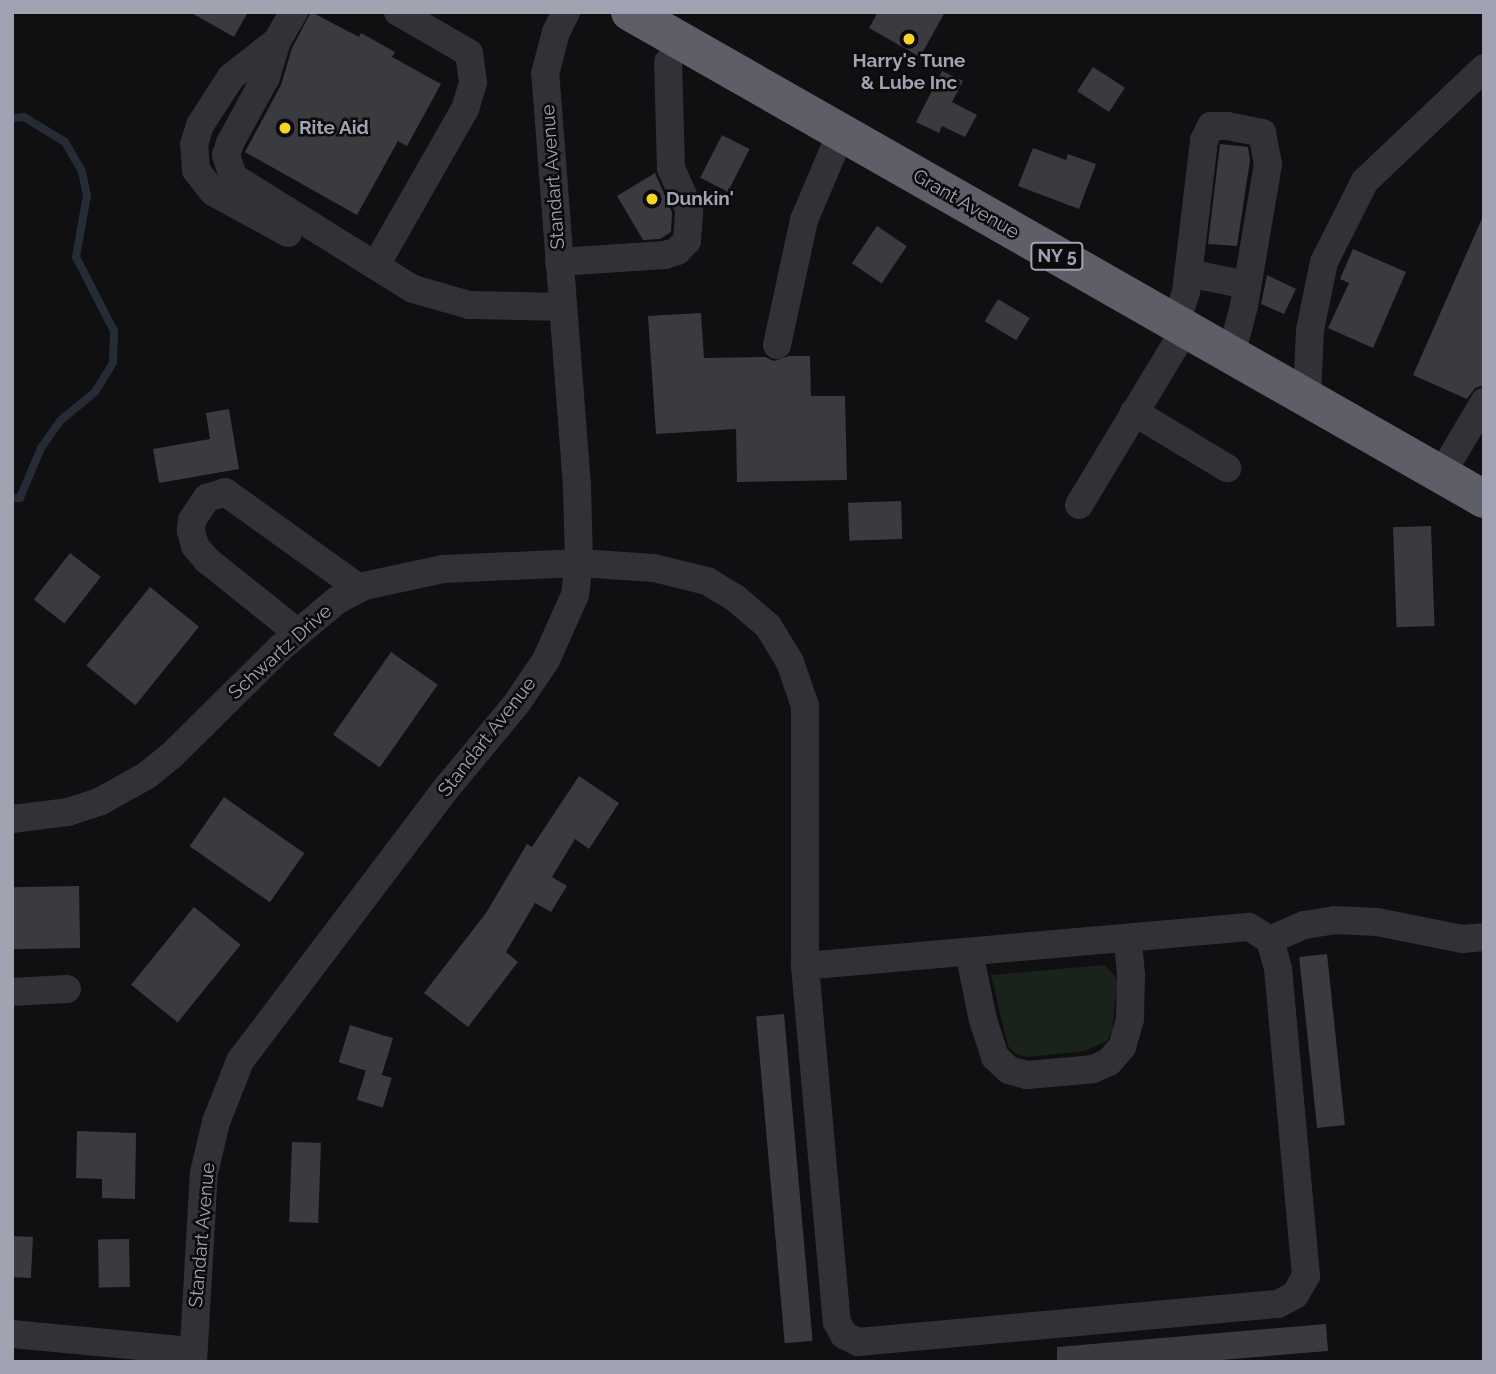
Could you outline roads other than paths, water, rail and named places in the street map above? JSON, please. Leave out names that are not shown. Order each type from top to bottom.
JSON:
[{"type":"highway","name":"Grant Avenue","points":[[630,12],[1484,499]]},
{"type":"street","points":[[294,12],[278,41],[266,77],[230,143],[226,155],[233,177],[413,289],[469,305],[563,307]]},
{"type":"street","points":[[376,265],[465,109],[473,82],[469,53],[398,12]]},
{"type":"street","name":"Standart Avenue","points":[[193,1356],[204,1173],[216,1122],[240,1061],[449,785],[517,703],[546,660],[566,621],[575,595],[579,563],[577,486],[545,74],[556,32],[566,12]]},
{"type":"street","points":[[278,41],[231,77],[206,115],[194,144],[196,170],[213,192],[306,242],[376,265]]},
{"type":"street","points":[[559,262],[664,255],[677,251],[687,241],[689,209],[675,183],[671,168],[668,62]]},
{"type":"street","points":[[1307,398],[1310,330],[1324,262],[1365,181],[1484,68]]},
{"type":"street","points":[[1079,505],[1135,412],[1180,326],[1204,140],[1211,126],[1227,126],[1262,133],[1268,164],[1247,285],[1231,355]]},
{"type":"street","points":[[777,345],[804,220],[841,133]]},
{"type":"street","points":[[1188,273],[1247,285]]},
{"type":"street","points":[[1441,475],[1484,401]]},
{"type":"street","points":[[1135,412],[1227,468]]},
{"type":"street","points":[[298,633],[207,560],[195,546],[191,531],[192,520],[207,498],[225,492],[359,588]]},
{"type":"street","name":"Schwartz Drive","points":[[12,820],[68,812],[89,806],[146,776],[171,756],[250,676],[336,601],[359,588],[390,578],[443,569],[579,563],[654,568],[707,581],[734,597],[768,626],[790,662],[805,706],[805,966],[837,1322],[844,1335],[858,1342],[1278,1304],[1295,1295],[1306,1276],[1278,968],[1270,940]]},
{"type":"street","points":[[805,966],[1249,927],[1270,940],[1304,925],[1334,920],[1377,922],[1462,939],[1484,937]]},
{"type":"street","points":[[969,952],[983,1020],[995,1057],[1009,1070],[1027,1075],[1064,1072],[1093,1069],[1110,1062],[1122,1047],[1130,1019],[1132,975],[1128,938]]},
{"type":"street","points":[[12,992],[67,989]]},
{"type":"street","points":[[12,1334],[193,1356]]},
{"type":"waterway","points":[[12,118],[24,117],[65,142],[82,172],[87,195],[76,257],[114,331],[113,363],[95,392],[60,421],[41,448],[20,498],[12,498]]},
{"type":"place","name":"Harry's Tune & Lube Inc","points":[[909,39]]},
{"type":"place","name":"Rite Aid","points":[[285,128]]},
{"type":"place","name":"Dunkin'","points":[[652,199]]}]
